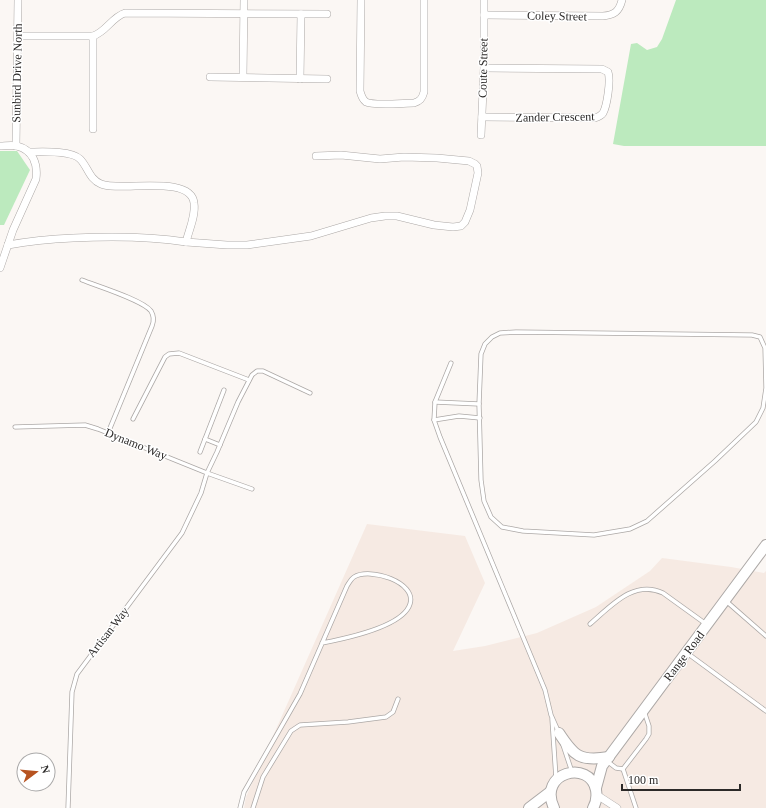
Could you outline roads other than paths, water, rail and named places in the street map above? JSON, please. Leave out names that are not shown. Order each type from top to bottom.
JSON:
[{"type":"main road","name":"Range Road","points":[[593,808],[596,792],[606,761],[766,547]]},
{"type":"main road","points":[[559,734],[571,750],[578,756],[606,761]]},
{"type":"main road","points":[[584,774],[606,761]]},
{"type":"main road","points":[[529,808],[550,792],[556,780],[566,773],[572,772],[584,774],[589,778],[596,792]]},
{"type":"main road","points":[[550,792],[554,808]]},
{"type":"street","name":"Sunbird Drive North","points":[[16,146],[18,0]]},
{"type":"street","points":[[243,77],[244,0]]},
{"type":"street","points":[[361,0],[360,91],[361,96],[366,102],[377,104],[414,103],[422,99],[424,92],[424,0]]},
{"type":"street","name":"Coute Street","points":[[481,135],[484,68],[484,0]]},
{"type":"street","name":"Coley Street","points":[[484,15],[603,16],[614,14],[619,10],[622,0]]},
{"type":"street","points":[[18,36],[93,36],[98,34],[119,15],[125,14],[327,14]]},
{"type":"street","points":[[300,78],[301,14]]},
{"type":"street","points":[[93,36],[93,129]]},
{"type":"street","name":"Zander Crescent","points":[[482,117],[595,118],[603,114],[605,109],[609,82],[608,72],[602,68],[484,68]]},
{"type":"street","points":[[210,77],[327,79]]},
{"type":"street","points":[[0,146],[16,146],[28,152],[69,154],[77,156],[95,181],[105,185],[167,186],[188,191],[194,200],[194,207],[186,242]]},
{"type":"street","points":[[0,268],[13,230],[36,179],[35,161],[28,152]]},
{"type":"street","points":[[8,245],[37,240],[126,236],[186,242],[247,245],[311,236],[371,218],[385,216],[397,216],[434,225],[453,227],[463,225],[467,219],[478,173],[477,166],[471,162],[437,158],[404,157],[380,159],[341,155],[316,156]]},
{"type":"street","points":[[596,792],[616,808]]},
{"type":"lane","points":[[82,280],[134,300],[148,308],[154,320],[108,433]]},
{"type":"lane","points":[[500,333],[752,335],[760,337],[765,348],[766,388],[763,408],[756,422],[658,512],[647,521],[630,529],[594,535],[523,531],[502,527],[491,517],[484,501],[481,480],[479,404],[481,354],[485,344],[492,337],[500,333]]},
{"type":"lane","points":[[133,419],[159,367],[165,357],[169,354],[179,353],[249,380],[257,371],[263,371],[310,394]]},
{"type":"lane","points":[[451,363],[435,402],[434,420],[545,690],[551,715],[556,780]]},
{"type":"lane","name":"Artisan Way","points":[[68,808],[72,692],[74,680],[81,668],[182,534],[201,493],[207,473],[249,380]]},
{"type":"lane","points":[[200,452],[224,390]]},
{"type":"lane","points":[[435,402],[479,404]]},
{"type":"lane","points":[[434,420],[459,416],[480,418]]},
{"type":"lane","name":"Dynamo Way","points":[[15,427],[85,425],[252,489]]},
{"type":"lane","points":[[205,439],[220,445]]},
{"type":"lane","points":[[240,808],[244,792],[300,694],[322,643],[347,586],[354,576],[378,574],[388,576],[410,593],[411,600],[408,608],[397,619],[363,634],[322,643]]},
{"type":"lane","points":[[590,624],[623,596],[648,588],[663,593],[707,625]]},
{"type":"lane","points":[[725,600],[766,636]]},
{"type":"lane","points":[[687,652],[766,711]]},
{"type":"lane","points":[[253,808],[263,777],[291,731],[300,725],[348,722],[386,717],[393,712],[398,699]]},
{"type":"lane","points":[[623,769],[649,734],[649,726],[643,710]]},
{"type":"lane","points":[[551,715],[572,772]]},
{"type":"lane","points":[[606,761],[616,768],[623,769]]},
{"type":"lane","points":[[623,769],[636,808]]}]
